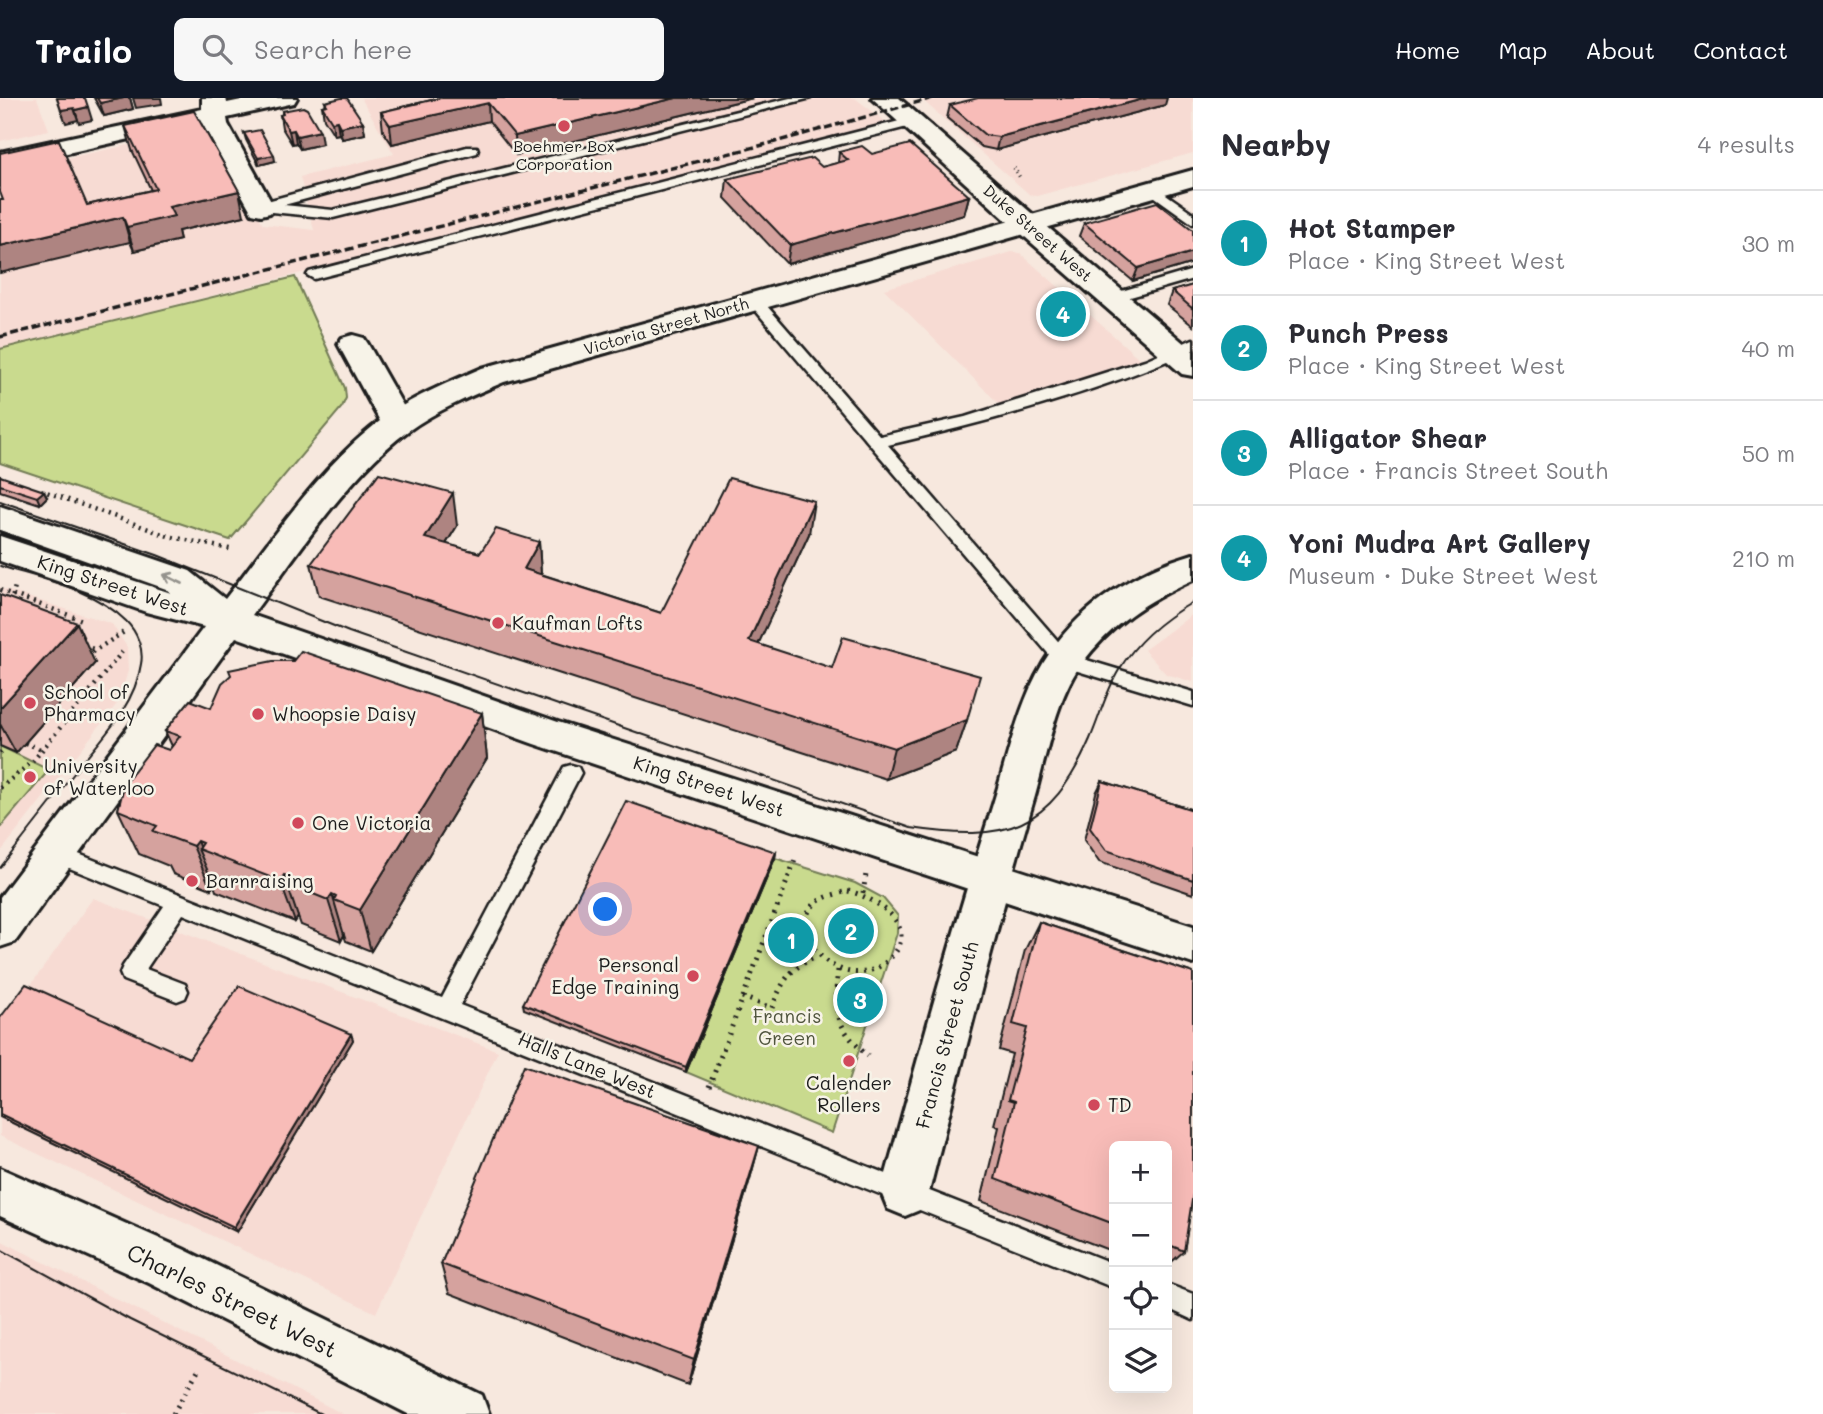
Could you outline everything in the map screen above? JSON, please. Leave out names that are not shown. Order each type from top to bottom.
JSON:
[{"type":"main road","points":[[0,160],[215,105],[285,98]]},
{"type":"main road","name":"Duke Street West","points":[[884,98],[1112,298],[1187,354]]},
{"type":"main road","points":[[215,105],[215,124],[261,207]]},
{"type":"main road","name":"Victoria Street North","points":[[0,929],[59,855],[227,620],[355,461],[397,423],[437,399],[493,375],[1193,178]]},
{"type":"main road","points":[[353,344],[397,423]]},
{"type":"main road","name":"King Street West","points":[[0,518],[178,580],[227,620]]},
{"type":"main road","name":"King Street West","points":[[0,548],[158,603],[227,620],[547,733],[1193,945]]},
{"type":"main road","name":"Francis Street South","points":[[905,1192],[990,877],[1044,701],[1064,660],[1104,615],[1155,583],[1193,566]]},
{"type":"main road","name":"Charles Street West","points":[[0,1192],[166,1266],[463,1414]]},
{"type":"lane","points":[[261,207],[333,214],[805,98]]},
{"type":"lane","points":[[314,275],[911,122]]},
{"type":"lane","points":[[261,207],[471,150]]},
{"type":"lane","points":[[1153,189],[1193,220]]},
{"type":"lane","points":[[1112,298],[1193,274]]},
{"type":"lane","points":[[755,301],[1064,660],[1193,699]]},
{"type":"lane","points":[[877,442],[968,421],[1150,363],[1187,354]]},
{"type":"lane","points":[[447,1009],[572,773]]},
{"type":"lane","name":"Halls Lane West","points":[[59,855],[1109,1274]]},
{"type":"lane","points":[[177,991],[131,972],[178,902]]},
{"type":"lane","points":[[1172,1298],[1193,1307]]},
{"type":"path","points":[[38,489],[167,536],[234,550]]},
{"type":"path","points":[[10,608],[15,586]]},
{"type":"path","points":[[0,590],[85,621]]},
{"type":"path","points":[[82,658],[124,632]]},
{"type":"path","points":[[76,643],[97,650]]},
{"type":"path","points":[[0,788],[43,750],[122,652]]},
{"type":"path","points":[[25,743],[43,750]]},
{"type":"path","points":[[700,1110],[796,856]]},
{"type":"path","points":[[863,893],[866,873]]},
{"type":"path","points":[[834,893],[863,893],[882,904],[896,921],[898,946],[882,967],[853,973],[838,970],[818,957],[809,945],[805,932],[811,907],[821,898],[834,893]]},
{"type":"path","points":[[743,997],[772,1008],[786,973],[800,961],[818,957]]},
{"type":"path","points":[[838,970],[833,1003],[840,1025],[851,1042],[868,1056]]},
{"type":"path","points":[[173,1414],[198,1370]]},
{"type":"shaded area","points":[[0,98],[37,98],[49,130],[0,141]]},
{"type":"shaded area","points":[[361,98],[855,98],[890,125],[0,349],[0,172],[205,129],[213,132],[263,224],[314,230],[300,177],[394,154]]},
{"type":"shaded area","points":[[920,98],[1193,98],[1193,153],[1037,196],[1030,195]]},
{"type":"shaded area","points":[[1012,252],[1020,253],[1141,360],[1000,405],[884,289]]},
{"type":"shaded area","name":"University of Waterloo","points":[[0,588],[112,624],[127,647],[128,671],[119,701],[0,853]]},
{"type":"shaded area","points":[[1193,614],[1193,682],[1166,674],[1144,650]]},
{"type":"shaded area","points":[[93,898],[498,1051],[376,1313],[0,1136],[0,1028]]},
{"type":"shaded area","points":[[0,1240],[343,1414],[0,1414]]},
{"type":"green space","points":[[295,277],[345,388],[346,398],[342,407],[230,540],[0,463],[0,349]]},
{"type":"green space","points":[[0,746],[49,770],[0,828]]},
{"type":"green space","name":"Francis Green","points":[[775,858],[855,883],[883,898],[898,916],[897,933],[832,1133],[686,1072]]},
{"type":"building","points":[[57,98],[85,98],[88,107],[61,110]]},
{"type":"building","points":[[97,98],[124,98],[100,103]]},
{"type":"building","points":[[347,98],[363,122],[340,127],[337,121],[332,122],[322,106],[327,105],[325,102]]},
{"type":"building","points":[[440,98],[676,98],[515,136],[488,103],[390,125],[381,112]]},
{"type":"building","points":[[978,98],[1147,98],[999,137],[985,135],[950,105]]},
{"type":"building","points":[[303,107],[307,109],[320,131],[297,136],[294,130],[289,131],[280,115],[283,114],[282,111]]},
{"type":"building","points":[[194,111],[239,191],[169,207],[174,216],[127,227],[123,217],[0,246],[0,200],[3,200],[0,192],[0,153],[59,140],[87,205],[156,189],[125,126]]},
{"type":"building","points":[[260,130],[274,155],[258,158],[244,133]]},
{"type":"building","points":[[910,144],[969,196],[790,245],[727,179],[812,158],[822,167],[848,160],[839,152],[862,146],[872,154]]},
{"type":"building","points":[[1157,202],[1193,230],[1193,252],[1138,268],[1084,223]]},
{"type":"building","points":[[1193,285],[1193,309],[1172,291]]},
{"type":"building","name":"Kaufman Lofts","points":[[379,473],[453,493],[425,538],[480,553],[496,529],[539,542],[524,569],[661,613],[729,478],[814,501],[749,641],[832,668],[843,637],[980,676],[967,720],[894,748],[311,564]]},
{"type":"building","points":[[0,476],[44,491],[37,497],[0,485]]},
{"type":"building","points":[[0,595],[77,623],[0,708]]},
{"type":"building","name":"One Victoria","points":[[301,651],[482,713],[360,910],[334,900],[336,896],[332,894],[328,900],[286,883],[290,877],[284,875],[280,881],[198,849],[202,843],[197,841],[193,846],[153,831],[157,826],[118,810],[123,790],[120,789],[154,745],[169,750],[180,736],[165,731],[190,700],[211,708],[222,683],[231,675],[229,670],[273,661],[293,661]]},
{"type":"building","points":[[1102,781],[1193,810],[1193,880],[1106,850],[1090,828]]},
{"type":"building","points":[[626,801],[776,852],[686,1067],[523,1004]]},
{"type":"building","name":"TD","points":[[1039,922],[1193,973],[1193,1194],[1184,1251],[1172,1246],[1172,1141],[1109,1141],[1109,1222],[995,1179],[1014,1102],[1008,1100],[1027,1028],[1013,1024]]},
{"type":"building","points":[[26,984],[189,1058],[239,986],[351,1034],[234,1227],[0,1114],[0,1018]]},
{"type":"building","points":[[524,1065],[759,1146],[694,1360],[441,1264]]},
{"type":"tram line","points":[[0,501],[157,555],[349,632],[911,828],[944,832],[999,830],[1021,823],[1041,811],[1059,794],[1075,770],[1110,686],[1126,659],[1151,631],[1193,602]]},
{"type":"tram line","points":[[0,566],[66,586],[113,610],[133,630],[139,641],[142,658],[132,694],[116,721],[0,868]]},
{"type":"tram line","points":[[0,1249],[130,1320],[321,1414]]},
{"type":"railway","points":[[0,337],[775,142],[933,98]]},
{"type":"place","name":"Boehmer Box Corporation","points":[[564,126]]},
{"type":"place","name":"Yoni Mudra Art Gallery","points":[[1063,314]]},
{"type":"place","name":"Kaufman Lofts","points":[[498,623]]},
{"type":"place","name":"School of Pharmacy","points":[[30,703]]},
{"type":"place","name":"Whoopsie Daisy","points":[[258,714]]},
{"type":"place","name":"University of Waterloo","points":[[30,777]]},
{"type":"place","name":"One Victoria","points":[[298,823]]},
{"type":"place","name":"Barnraising","points":[[192,881]]},
{"type":"place","name":"Punch Press","points":[[851,931]]},
{"type":"place","name":"Hot Stamper","points":[[791,940]]},
{"type":"place","name":"Personal Edge Training","points":[[693,976]]},
{"type":"place","name":"Alligator Shear","points":[[860,1000]]},
{"type":"place","name":"Calender Rollers","points":[[849,1061]]},
{"type":"place","name":"TD","points":[[1094,1105]]}]
